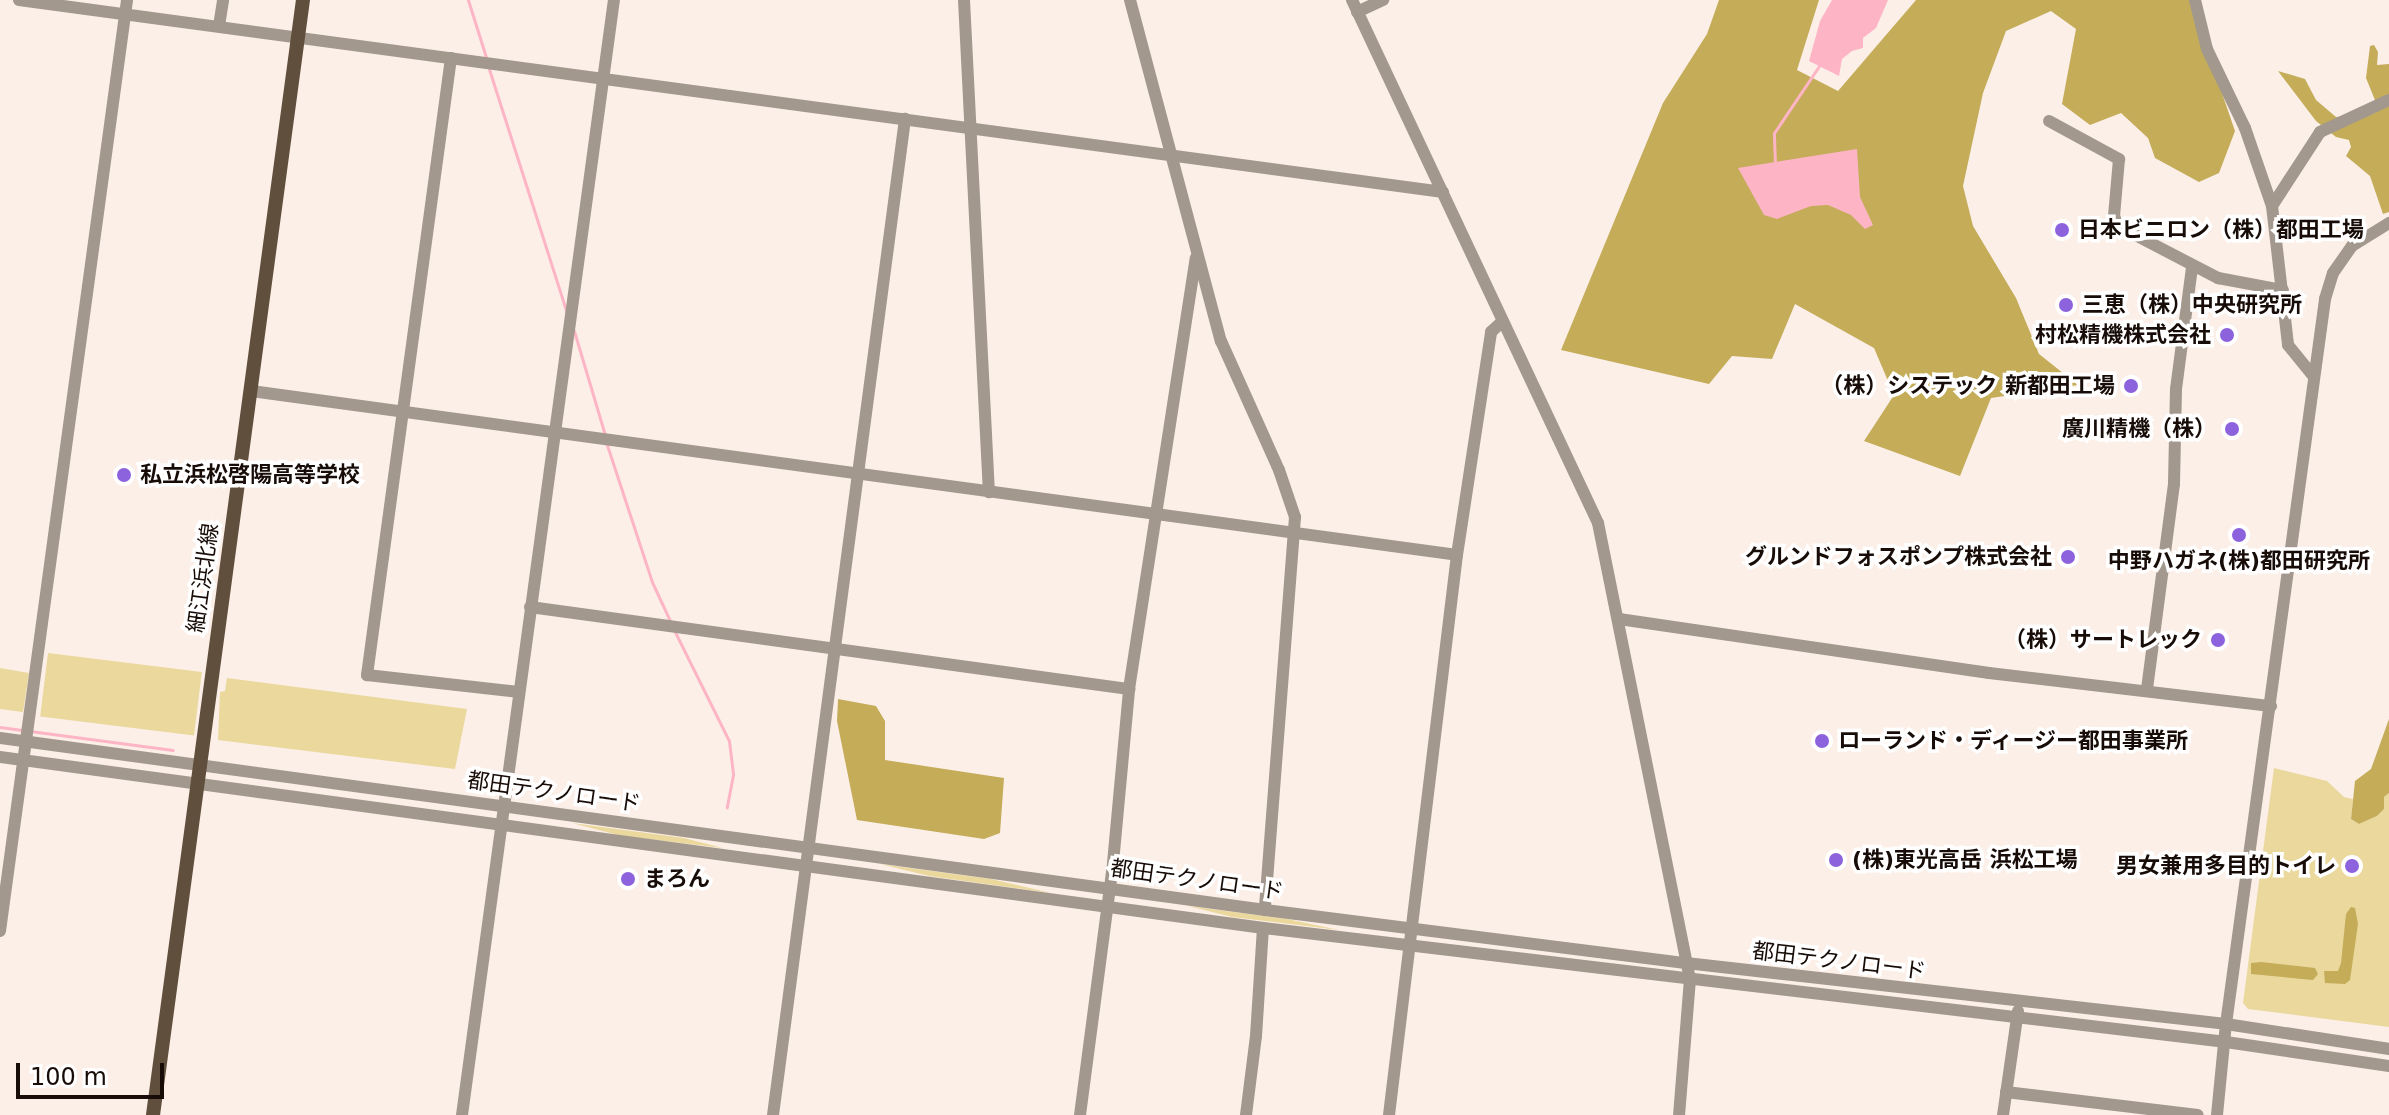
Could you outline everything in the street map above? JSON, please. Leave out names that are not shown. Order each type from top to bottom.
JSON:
[{"type":"main road","name":"細江浜北線","points":[[153,1115],[303,0]]},
{"type":"street","points":[[19,0],[1443,192]]},
{"type":"street","points":[[0,931],[127,0]]},
{"type":"street","points":[[219,26],[223,0]]},
{"type":"street","points":[[462,1115],[614,0]]},
{"type":"street","points":[[964,0],[989,492]]},
{"type":"street","points":[[1130,0],[1221,341],[1291,501],[1294,532],[1265,910]]},
{"type":"street","points":[[1383,0],[1354,6],[1598,523],[1690,979],[1679,1115]]},
{"type":"street","points":[[2195,0],[2207,49],[2245,128],[2272,206],[2288,345],[2314,377]]},
{"type":"street","points":[[451,58],[367,675],[519,692]]},
{"type":"street","points":[[2272,206],[2320,132],[2389,100]]},
{"type":"street","points":[[773,1115],[905,119]]},
{"type":"street","points":[[2049,121],[2119,159],[2115,224],[2192,267],[2230,281],[2283,290]]},
{"type":"street","points":[[2217,1115],[2226,1024],[2325,299],[2333,273],[2352,246],[2389,223]]},
{"type":"street","points":[[1080,1115],[1110,888],[1129,689],[1197,252]]},
{"type":"street","points":[[2147,689],[2174,484],[2176,389],[2192,267]]},
{"type":"street","points":[[1389,1115],[1457,555],[1491,332],[1503,321]]},
{"type":"street","points":[[251,391],[1457,555]]},
{"type":"street","points":[[530,607],[1129,689]]},
{"type":"street","points":[[1619,619],[1989,673],[2147,689],[2271,706]]},
{"type":"street","name":"都田テクノロード","points":[[0,738],[1265,910],[1686,963],[2226,1024],[2389,1049]]},
{"type":"street","name":"都田テクノロード","points":[[0,757],[806,863],[1263,928],[1412,943],[2226,1042],[2389,1066]]},
{"type":"street","points":[[1246,1115],[1256,1036],[1263,928]]},
{"type":"street","points":[[2003,1115],[2019,1002]]},
{"type":"street","points":[[2006,1092],[2140,1111],[2198,1115]]},
{"type":"street","points":[[2074,1115],[2076,1100]]},
{"type":"shaded area","points":[[1719,0],[1819,0],[1797,70],[1838,91],[1916,0],[2190,0],[2235,131],[2219,173],[2199,182],[2155,158],[2148,138],[2121,113],[2090,125],[2062,104],[2076,29],[2051,11],[2006,31],[1983,93],[1963,186],[1973,226],[2016,298],[2039,354],[2078,385],[1991,398],[1960,476],[1864,441],[1894,395],[1874,348],[1795,304],[1772,359],[1732,356],[1709,384],[1561,350],[1663,103],[1707,34]]},
{"type":"shaded area","points":[[1832,0],[1888,0],[1876,28],[1863,38],[1863,48],[1852,51],[1842,59],[1839,76],[1809,61],[1820,21]]},
{"type":"shaded area","points":[[2374,45],[2378,52],[2377,65],[2389,64],[2389,212],[2383,214],[2370,176],[2346,156],[2351,147],[2349,140],[2336,137],[2316,121],[2278,71],[2305,79],[2316,100],[2336,117],[2373,114],[2379,110],[2366,78],[2370,46]]},
{"type":"shaded area","points":[[1857,149],[1860,197],[1873,225],[1865,229],[1851,215],[1828,205],[1811,206],[1777,219],[1764,215],[1738,168]]},
{"type":"shaded area","points":[[48,653],[202,672],[194,735],[40,717]]},
{"type":"shaded area","points":[[0,668],[29,673],[23,712],[0,709]]},
{"type":"shaded area","points":[[227,678],[467,709],[455,769],[218,740],[220,692],[225,691]]},
{"type":"shaded area","points":[[838,699],[876,706],[885,721],[885,760],[1004,778],[1000,833],[984,839],[857,820],[837,721]]},
{"type":"shaded area","points":[[2389,719],[2389,793],[2384,797],[2384,809],[2377,816],[2359,824],[2351,819],[2355,781],[2371,769]]},
{"type":"shaded area","points":[[2274,768],[2327,781],[2344,797],[2353,799],[2351,819],[2359,824],[2377,816],[2384,809],[2384,797],[2389,793],[2389,1027],[2248,1009],[2243,1003]]},
{"type":"shaded area","points":[[572,823],[684,838],[723,848],[622,836]]},
{"type":"shaded area","points":[[880,864],[991,879],[1051,893],[929,876]]},
{"type":"shaded area","points":[[1188,906],[1287,919],[1339,930],[1232,917]]},
{"type":"shaded area","points":[[2351,907],[2355,908],[2358,924],[2350,980],[2345,984],[2325,983],[2324,971],[2338,971],[2341,963],[2346,914]]},
{"type":"shaded area","points":[[2251,963],[2315,968],[2318,974],[2313,980],[2251,974]]},
{"type":"waterway","points":[[468,0],[486,57]]},
{"type":"waterway","points":[[1775,165],[1774,133],[1821,63]]},
{"type":"waterway","points":[[489,69],[567,313]]},
{"type":"waterway","points":[[574,331],[605,435]]},
{"type":"waterway","points":[[606,442],[652,582],[671,623]]},
{"type":"waterway","points":[[674,630],[729,741],[733,775],[727,807]]},
{"type":"waterway","points":[[0,727],[22,730]]},
{"type":"waterway","points":[[30,731],[173,750]]},
{"type":"place","name":"日本ビニロン（株）都田工場","points":[[2062,230]]},
{"type":"place","name":"三恵（株）中央研究所","points":[[2066,305]]},
{"type":"place","name":"村松精機株式会社","points":[[2227,335]]},
{"type":"place","name":"（株）システック 新都田工場","points":[[2131,386]]},
{"type":"place","name":"廣川精機（株）","points":[[2232,429]]},
{"type":"place","name":"私立浜松啓陽高等学校","points":[[124,475]]},
{"type":"place","name":"中野ハガネ(株)都田研究所","points":[[2239,535]]},
{"type":"place","name":"グルンドフォスポンプ株式会社","points":[[2068,557]]},
{"type":"place","name":"（株）サートレック","points":[[2218,640]]},
{"type":"place","name":"ローランド・ディージー都田事業所","points":[[1822,741]]},
{"type":"place","name":"(株)東光高岳 浜松工場","points":[[1836,860]]},
{"type":"place","name":"男女兼用多目的トイレ","points":[[2352,866]]},
{"type":"place","name":"まろん","points":[[628,879]]}]
